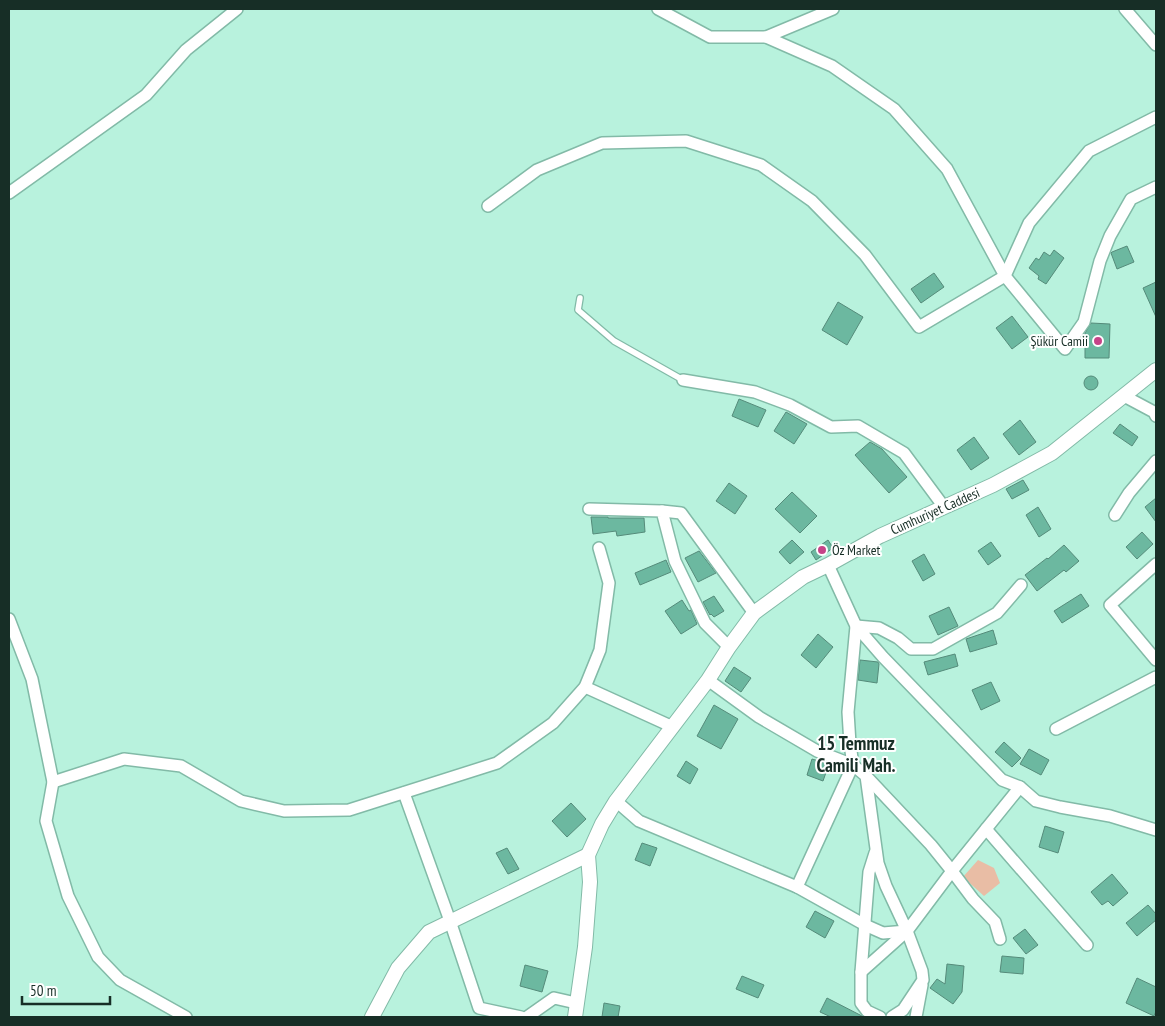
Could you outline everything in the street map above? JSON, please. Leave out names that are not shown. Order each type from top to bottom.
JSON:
[{"type":"street","points":[[9,192],[146,95],[186,50],[238,9]]},
{"type":"street","points":[[658,9],[710,37],[766,37],[833,9]]},
{"type":"street","points":[[1126,9],[1156,45]]},
{"type":"street","points":[[766,37],[832,66],[894,109],[947,169],[1005,276],[1065,349],[1084,322],[1100,260],[1110,236],[1131,199],[1156,186]]},
{"type":"street","points":[[488,206],[537,170],[602,143],[686,141],[761,165],[812,201],[865,255],[919,327],[1005,276],[1029,223],[1089,152],[1156,117]]},
{"type":"street","name":"Cumhuriyet Caddesi","points":[[588,855],[602,824],[616,801],[708,680],[754,613],[803,577],[880,536],[994,485],[1052,453],[1156,370]]},
{"type":"street","points":[[682,380],[756,392],[790,405],[831,427],[858,426],[904,453],[944,506]]},
{"type":"street","points":[[1124,396],[1154,412],[1156,416]]},
{"type":"street","points":[[1115,515],[1130,492],[1156,461]]},
{"type":"street","points":[[589,509],[681,513],[754,613]]},
{"type":"street","points":[[662,511],[675,561],[705,623],[729,647]]},
{"type":"street","points":[[53,782],[124,759],[181,766],[241,801],[284,811],[348,810],[498,763],[553,723],[585,687],[600,650],[609,583],[599,548]]},
{"type":"street","points":[[1156,564],[1110,606],[1156,660]]},
{"type":"street","points":[[828,565],[856,626],[883,657],[1002,780],[1020,788],[1036,801],[1110,816],[1156,830]]},
{"type":"street","points":[[856,626],[879,628],[898,638],[911,649],[933,650],[997,613],[1021,585]]},
{"type":"street","points":[[9,619],[32,679],[53,782],[46,821],[68,896],[98,957],[120,980],[186,1017]]},
{"type":"street","points":[[797,887],[853,765],[848,712],[856,626]]},
{"type":"street","points":[[1056,729],[1156,677]]},
{"type":"street","points":[[708,680],[759,717],[817,751],[853,765],[866,776],[931,845],[973,899],[995,922],[1000,939]]},
{"type":"street","points":[[585,687],[673,727]]},
{"type":"street","points":[[866,776],[878,863],[886,886],[908,931],[922,971],[923,980],[916,1017]]},
{"type":"street","points":[[861,972],[908,931],[952,871],[1020,788]]},
{"type":"street","points":[[404,793],[450,921],[478,1012],[521,1017]]},
{"type":"street","points":[[616,801],[639,821],[797,887],[865,925],[883,933],[908,931]]},
{"type":"street","points":[[986,829],[1087,946]]},
{"type":"street","points":[[876,851],[869,872],[861,972],[861,1003],[867,1011],[880,1017]]},
{"type":"street","points":[[372,1017],[398,968],[428,932],[588,855],[590,882],[585,947],[575,1017]]},
{"type":"street","points":[[892,1017],[903,1010],[923,980]]},
{"type":"street","points":[[527,1017],[554,998],[576,1003]]},
{"type":"lane","points":[[580,298],[578,310],[614,342],[682,380]]},
{"type":"shaded area","points":[[978,860],[994,868],[1000,883],[984,896],[963,877]]},
{"type":"building","points":[[1127,246],[1134,262],[1117,269],[1111,253]]},
{"type":"building","points":[[1054,250],[1064,258],[1046,284],[1038,279],[1039,276],[1029,268],[1036,258],[1039,260],[1044,252],[1050,256]]},
{"type":"building","points":[[934,273],[944,287],[921,303],[911,289]]},
{"type":"building","points":[[1156,282],[1156,317],[1143,288]]},
{"type":"building","points":[[838,302],[863,317],[847,345],[822,330]]},
{"type":"building","points":[[1012,316],[1028,337],[1012,349],[996,328]]},
{"type":"building","name":"Şükür Camii","points":[[1091,323],[1110,324],[1109,358],[1085,358],[1085,333]]},
{"type":"building","points":[[1088,376],[1094,376],[1098,383],[1094,390],[1088,390],[1084,386],[1084,380]]},
{"type":"building","points":[[739,399],[766,410],[758,427],[732,416]]},
{"type":"building","points":[[786,412],[807,424],[794,444],[774,431]]},
{"type":"building","points":[[1020,420],[1036,442],[1019,455],[1003,434]]},
{"type":"building","points":[[1120,424],[1138,437],[1132,446],[1113,433]]},
{"type":"building","points":[[974,437],[989,458],[971,470],[957,450]]},
{"type":"building","points":[[870,442],[882,449],[907,477],[889,493],[855,455]]},
{"type":"building","points":[[1023,480],[1029,490],[1012,499],[1006,489]]},
{"type":"building","points":[[729,483],[747,496],[735,514],[716,501]]},
{"type":"building","points":[[792,492],[817,516],[800,533],[775,509]]},
{"type":"building","points":[[1156,498],[1156,522],[1145,507]]},
{"type":"building","points":[[1038,507],[1051,529],[1039,537],[1026,515]]},
{"type":"building","points":[[591,517],[644,518],[645,532],[617,536],[616,531],[593,534]]},
{"type":"building","points":[[1142,532],[1153,544],[1137,559],[1126,547]]},
{"type":"building","points":[[792,540],[804,552],[790,564],[779,552]]},
{"type":"building","name":"Öz Market","points":[[828,540],[833,548],[816,560],[811,552]]},
{"type":"building","points":[[991,542],[1001,556],[988,565],[978,551]]},
{"type":"building","points":[[1064,545],[1079,561],[1037,591],[1025,575]]},
{"type":"building","points":[[699,551],[716,573],[698,582],[685,558]]},
{"type":"building","points":[[924,554],[935,574],[923,581],[912,561]]},
{"type":"building","points":[[666,560],[671,572],[640,585],[635,573]]},
{"type":"building","points":[[1081,594],[1089,606],[1062,623],[1054,611]]},
{"type":"building","points":[[714,596],[724,611],[714,617],[710,615],[703,602]]},
{"type":"building","points":[[682,600],[689,611],[691,610],[697,624],[681,634],[665,611]]},
{"type":"building","points":[[949,607],[958,626],[938,635],[929,616]]},
{"type":"building","points":[[993,630],[997,644],[970,652],[966,639]]},
{"type":"building","points":[[818,634],[833,647],[816,668],[801,655]]},
{"type":"building","points":[[955,654],[958,666],[928,675],[924,662]]},
{"type":"building","points":[[860,660],[878,662],[877,683],[858,680]]},
{"type":"building","points":[[734,667],[751,678],[741,692],[725,681]]},
{"type":"building","points":[[991,682],[1000,701],[981,710],[972,690]]},
{"type":"building","points":[[714,705],[738,719],[721,749],[697,736]]},
{"type":"building","points":[[1004,742],[1021,758],[1012,767],[995,752]]},
{"type":"building","points":[[1029,749],[1049,760],[1041,775],[1020,764]]},
{"type":"building","points":[[812,759],[829,764],[823,781],[807,775]]},
{"type":"building","points":[[686,761],[698,769],[690,784],[677,776]]},
{"type":"building","points":[[571,803],[586,819],[567,837],[552,821]]},
{"type":"building","points":[[1045,826],[1064,832],[1058,853],[1039,847]]},
{"type":"building","points":[[642,843],[657,848],[650,866],[635,860]]},
{"type":"building","points":[[507,848],[519,869],[508,874],[496,853]]},
{"type":"building","points":[[1112,874],[1128,893],[1113,906],[1108,901],[1102,905],[1091,892]]},
{"type":"building","points":[[1148,905],[1156,914],[1156,920],[1137,936],[1126,923]]},
{"type":"building","points":[[815,911],[834,921],[825,938],[806,927]]},
{"type":"building","points":[[1025,929],[1038,945],[1026,954],[1013,938]]},
{"type":"building","points":[[1002,956],[1024,958],[1023,974],[1000,972]]},
{"type":"building","points":[[947,964],[964,966],[962,992],[953,1004],[930,988],[937,979],[945,984]]},
{"type":"building","points":[[525,965],[548,971],[542,992],[520,986]]},
{"type":"building","points":[[742,976],[764,985],[758,998],[736,989]]},
{"type":"building","points":[[1137,978],[1156,987],[1156,1011],[1154,1016],[1126,1003]]},
{"type":"building","points":[[827,998],[863,1017],[831,1017],[820,1012]]},
{"type":"building","points":[[604,1003],[620,1006],[618,1017],[602,1017]]},
{"type":"place","name":"Şükür Camii","points":[[1098,341]]},
{"type":"place","name":"Öz Market","points":[[822,550]]},
{"type":"district","name":"15 Temmuz Camili Mah.","points":[[856,754]]}]
